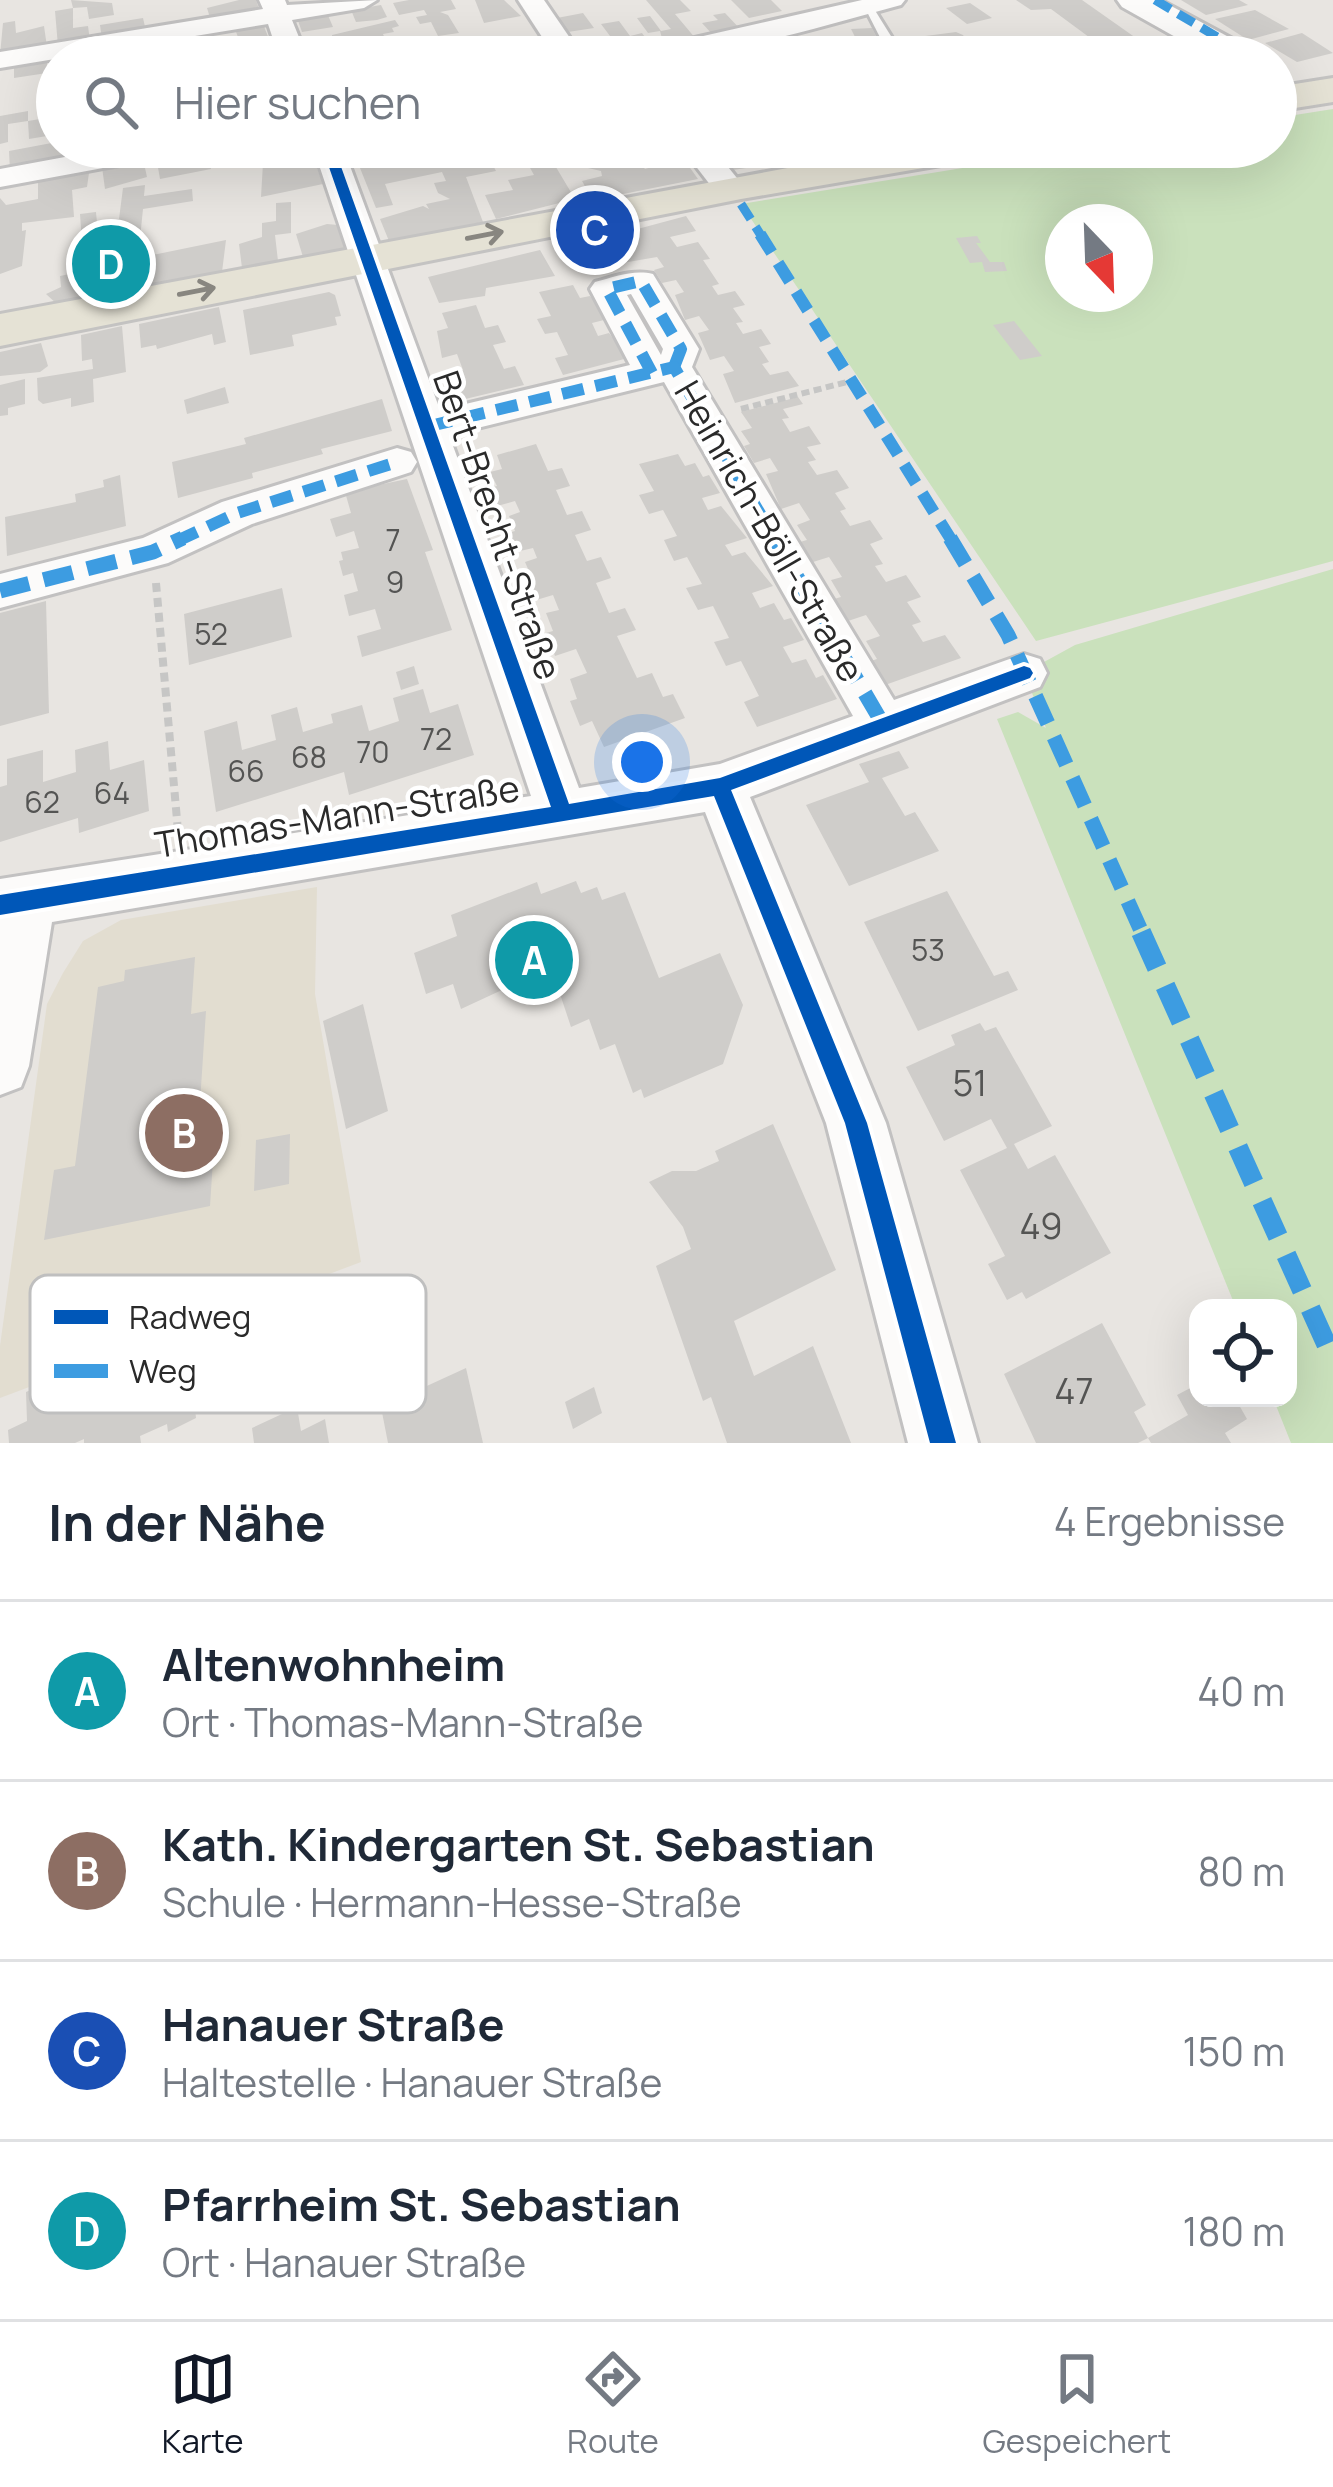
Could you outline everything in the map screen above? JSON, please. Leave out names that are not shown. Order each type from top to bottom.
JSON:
[{"type":"main road","points":[[1116,0],[1166,36]]},
{"type":"main road","points":[[1134,0],[1200,36]]},
{"type":"main road","points":[[0,330],[729,188],[799,168]]},
{"type":"street","points":[[125,36],[275,7],[364,0]]},
{"type":"street","points":[[531,0],[554,36]]},
{"type":"street","points":[[757,36],[880,4]]},
{"type":"street","points":[[275,7],[285,36]]},
{"type":"street","points":[[0,60],[36,53]]},
{"type":"street","points":[[0,178],[54,168]]},
{"type":"street","name":"Bert-Brecht-Straße","points":[[336,168],[563,814]]},
{"type":"street","points":[[713,168],[729,188]]},
{"type":"street","name":"Heinrich-Böll-Straße","points":[[430,427],[663,370],[704,418],[884,726]]},
{"type":"street","points":[[0,591],[154,552],[237,512],[397,462]]},
{"type":"street","name":"Thomas-Mann-Straße","points":[[14,902],[720,786],[1024,673]]},
{"type":"street","points":[[720,786],[856,1123],[943,1443]]},
{"type":"street","points":[[0,1066],[14,902]]},
{"type":"lane","points":[[880,4],[890,36]]},
{"type":"path","points":[[704,418],[855,380]]},
{"type":"path","points":[[154,552],[182,873]]},
{"type":"shaded area","points":[[317,887],[315,994],[361,1262],[326,1275],[30,1275],[30,1387],[0,1398],[0,1346],[47,1004],[83,941],[121,920]]},
{"type":"green space","points":[[1333,109],[1333,561],[1036,641],[741,204],[962,168],[1297,168],[1297,115]]},
{"type":"green space","points":[[1333,569],[1333,1443],[1291,1443],[1277,1407],[1297,1407],[1297,1299],[1232,1299],[997,719],[1018,712],[1046,728],[1024,673],[1075,645]]},
{"type":"building","points":[[71,0],[112,3],[114,15],[89,19],[87,7],[73,8]]},
{"type":"building","points":[[256,0],[259,9],[211,21],[207,8]]},
{"type":"building","points":[[451,0],[456,9],[440,12],[448,15],[459,33],[438,36],[431,22],[420,24],[416,17],[427,15],[424,10],[399,15],[393,3]]},
{"type":"building","points":[[475,0],[504,0],[521,16],[484,23]]},
{"type":"building","points":[[646,0],[680,0],[691,11],[675,14],[693,36],[648,33],[637,18],[650,16],[661,31],[671,29]]},
{"type":"building","points":[[731,0],[771,0],[782,11],[749,18]]},
{"type":"building","points":[[1016,0],[1082,0],[1133,36],[1088,36],[1051,9],[1031,10]]},
{"type":"building","points":[[1181,0],[1239,0],[1248,5],[1206,15]]},
{"type":"building","points":[[970,3],[992,18],[967,24],[946,8]]},
{"type":"building","points":[[381,5],[387,17],[377,20],[356,22],[351,10]]},
{"type":"building","points":[[73,8],[73,28],[88,26],[89,36],[57,36],[55,11]]},
{"type":"building","points":[[1255,10],[1289,29],[1242,36],[1215,19]]},
{"type":"building","points":[[327,13],[333,27],[302,32],[297,18]]},
{"type":"building","points":[[583,13],[594,28],[568,32],[557,18]]},
{"type":"building","points":[[725,13],[741,30],[713,35],[702,23],[718,20],[713,15]]},
{"type":"building","points":[[143,18],[146,31],[102,36],[100,25]]},
{"type":"building","points":[[395,20],[399,26],[384,36],[332,35]]},
{"type":"building","points":[[15,21],[16,33],[44,26],[45,36],[36,36],[36,49],[0,55],[3,23]]},
{"type":"building","points":[[619,21],[630,36],[610,36],[601,24]]},
{"type":"building","points":[[263,24],[268,36],[238,36],[235,29]]},
{"type":"building","points":[[872,28],[876,36],[854,36],[851,29]]},
{"type":"building","points":[[1302,33],[1333,53],[1297,62],[1297,36],[1291,36]]},
{"type":"building","points":[[36,61],[36,75],[14,78],[14,65]]},
{"type":"building","points":[[28,111],[28,121],[8,124],[8,142],[0,144],[0,116]]},
{"type":"building","points":[[36,120],[36,138],[29,139],[28,121]]},
{"type":"building","points":[[36,146],[36,166],[10,171],[9,151]]},
{"type":"building","points":[[102,168],[145,168],[147,177],[105,189]]},
{"type":"building","points":[[158,168],[211,169],[160,179]]},
{"type":"building","points":[[263,168],[317,168],[323,184],[261,197]]},
{"type":"building","points":[[360,168],[496,171],[466,177],[483,222],[389,241],[380,219],[423,206],[429,209],[426,204],[450,199],[438,193],[434,183],[446,181],[442,172],[385,184],[393,205],[376,208]]},
{"type":"building","points":[[530,168],[557,168],[575,199],[496,219],[485,195],[513,190],[508,180],[534,175]]},
{"type":"building","points":[[588,168],[690,168],[698,179],[593,200],[582,181],[602,176],[601,171]]},
{"type":"building","points":[[89,173],[87,187],[72,190],[74,217],[22,223],[22,231],[26,230],[22,266],[0,274],[0,198],[6,205],[38,199],[38,180]]},
{"type":"building","points":[[145,185],[144,196],[192,189],[193,201],[143,209],[138,258],[226,240],[222,272],[58,305],[46,294],[61,287],[60,276],[84,271],[80,214],[96,212],[97,223],[119,219],[123,188]]},
{"type":"building","points":[[291,202],[291,233],[275,235],[278,261],[242,268],[239,244],[262,237],[262,223],[276,221],[276,203]]},
{"type":"building","points":[[686,216],[696,231],[670,237],[677,247],[698,242],[710,259],[703,260],[719,284],[712,286],[718,295],[735,291],[745,305],[733,308],[743,322],[736,323],[743,334],[761,329],[771,344],[759,347],[769,362],[762,364],[770,375],[788,371],[799,386],[735,403],[723,374],[734,371],[724,356],[710,360],[698,333],[709,330],[699,316],[685,320],[675,295],[684,292],[676,280],[662,283],[654,270],[664,267],[657,257],[605,266],[600,257],[613,254],[604,238]]},
{"type":"building","points":[[338,225],[345,248],[303,257],[296,234]]},
{"type":"building","points":[[977,236],[981,243],[976,243],[990,262],[1004,262],[1007,271],[985,272],[982,262],[970,263],[956,238]]},
{"type":"building","points":[[540,250],[555,276],[486,288],[485,296],[439,303],[428,277]]},
{"type":"building","points":[[573,285],[580,298],[590,296],[608,319],[592,323],[598,336],[609,333],[628,358],[563,375],[555,358],[568,355],[557,332],[545,334],[537,319],[551,316],[539,292]]},
{"type":"building","points":[[329,292],[335,295],[341,316],[335,317],[337,325],[292,335],[294,346],[250,355],[243,310]]},
{"type":"building","points":[[476,305],[485,328],[498,325],[506,342],[493,345],[504,369],[515,366],[524,385],[457,401],[452,373],[463,370],[457,354],[442,358],[437,331],[448,328],[442,313]]},
{"type":"building","points":[[219,307],[226,342],[214,345],[212,334],[157,349],[156,345],[141,348],[139,324]]},
{"type":"building","points":[[1014,321],[1042,356],[1020,360],[993,325]]},
{"type":"building","points":[[122,326],[126,372],[93,379],[94,402],[71,407],[71,398],[43,404],[38,400],[37,378],[93,369],[92,359],[82,361],[81,335]]},
{"type":"building","points":[[41,343],[48,366],[40,372],[0,376],[0,352]]},
{"type":"building","points":[[25,379],[25,404],[8,408],[8,415],[0,416],[0,385]]},
{"type":"building","points":[[225,387],[229,403],[187,414],[184,400]]},
{"type":"building","points":[[798,397],[803,404],[783,409],[789,418],[782,419],[790,432],[809,426],[821,444],[807,447],[816,460],[808,462],[817,475],[837,470],[849,488],[835,493],[850,526],[870,520],[883,539],[870,544],[883,564],[875,566],[886,582],[906,575],[921,597],[907,602],[921,622],[912,625],[923,642],[945,635],[961,658],[885,685],[866,641],[880,636],[866,615],[848,621],[834,599],[841,597],[831,580],[842,577],[829,557],[813,562],[800,542],[807,540],[797,525],[810,520],[799,503],[781,509],[766,474],[778,471],[770,458],[754,463],[744,446],[750,444],[741,431],[752,428],[741,412]]},
{"type":"building","points":[[382,399],[392,431],[321,449],[323,454],[252,473],[253,478],[178,498],[172,462],[246,444],[244,438]]},
{"type":"building","points":[[536,444],[548,471],[562,468],[570,486],[556,490],[567,515],[582,511],[591,530],[575,535],[587,561],[601,557],[611,578],[596,583],[609,613],[625,608],[636,630],[617,636],[637,678],[652,673],[663,697],[673,694],[685,718],[604,747],[592,721],[580,726],[570,701],[577,699],[570,679],[587,673],[576,649],[555,656],[546,633],[553,631],[546,613],[559,610],[553,595],[533,601],[525,580],[532,578],[525,562],[537,558],[533,548],[516,552],[508,533],[515,531],[509,516],[520,512],[515,501],[497,506],[490,488],[497,486],[490,472],[502,469],[497,455]]},
{"type":"building","points":[[678,454],[685,466],[695,463],[703,477],[709,475],[720,493],[702,498],[708,510],[721,506],[747,538],[725,545],[732,556],[745,552],[773,586],[752,593],[760,608],[774,603],[784,620],[791,618],[804,640],[783,647],[792,663],[806,659],[816,678],[823,675],[837,699],[757,727],[744,702],[759,696],[741,661],[726,666],[714,642],[729,638],[713,606],[698,610],[686,588],[702,584],[687,557],[674,561],[664,540],[677,536],[663,510],[649,514],[639,495],[654,491],[639,464]]},
{"type":"building","points":[[120,475],[126,526],[7,556],[5,517],[76,502],[75,494],[104,487],[103,480]]},
{"type":"building","points":[[407,479],[433,550],[425,552],[452,630],[362,657],[357,636],[381,629],[375,609],[349,616],[344,595],[358,591],[353,573],[343,576],[339,561],[343,560],[341,552],[359,548],[354,531],[336,537],[330,519],[351,513],[345,492]]},
{"type":"building","points":[[282,588],[292,637],[189,665],[184,614]]},
{"type":"building","points":[[46,601],[49,713],[0,726],[0,613]]},
{"type":"building","points":[[414,666],[419,684],[401,690],[396,672]]},
{"type":"building","points":[[423,689],[430,713],[458,704],[474,755],[349,795],[344,772],[216,812],[204,731],[237,721],[242,750],[276,740],[271,715],[297,707],[303,732],[333,723],[331,714],[362,705],[369,731],[399,721],[393,698]]},
{"type":"building","points":[[108,741],[110,770],[144,760],[149,811],[79,833],[78,818],[0,842],[0,787],[7,785],[7,759],[43,750],[43,782],[76,772],[75,750]]},
{"type":"building","points":[[899,751],[909,768],[882,778],[905,816],[915,812],[939,851],[849,886],[806,805],[869,782],[859,764]]},
{"type":"building","points":[[576,881],[581,893],[597,887],[602,900],[625,892],[659,978],[720,953],[743,1005],[723,1064],[644,1098],[641,1089],[633,1093],[615,1044],[600,1050],[589,1019],[571,1027],[551,967],[461,1009],[453,984],[426,994],[414,953],[457,936],[451,915],[537,882],[541,894]]},
{"type":"building","points":[[947,891],[994,976],[1008,971],[1018,990],[918,1031],[864,922]]},
{"type":"building","points":[[195,957],[191,1014],[206,1011],[198,1133],[215,1130],[210,1206],[44,1240],[54,1170],[75,1166],[98,987],[124,981],[125,970]]},
{"type":"building","points":[[363,1004],[388,1111],[346,1129],[323,1021]]},
{"type":"building","points":[[980,1023],[985,1031],[996,1027],[1052,1126],[1014,1144],[1028,1169],[1055,1155],[1111,1253],[1026,1299],[1022,1292],[1007,1300],[988,1264],[1005,1256],[960,1170],[1007,1148],[991,1119],[944,1141],[906,1067],[955,1045],[951,1035]]},
{"type":"building","points":[[773,1124],[836,1270],[734,1321],[754,1376],[813,1346],[851,1443],[727,1443],[711,1397],[703,1401],[656,1266],[691,1249],[683,1227],[649,1182],[672,1171],[696,1171],[719,1161],[715,1151]]},
{"type":"building","points":[[290,1134],[289,1184],[254,1191],[256,1140]]},
{"type":"building","points":[[1102,1323],[1146,1405],[1134,1412],[1148,1438],[1138,1443],[1036,1443],[1004,1374]]},
{"type":"building","points":[[466,1368],[483,1443],[388,1443],[382,1413],[426,1413],[426,1386]]},
{"type":"building","points":[[594,1387],[602,1413],[573,1429],[565,1402]]},
{"type":"building","points":[[1189,1389],[1189,1407],[1240,1407],[1247,1419],[1225,1433],[1231,1443],[1151,1443],[1148,1438],[1188,1415],[1177,1395]]},
{"type":"building","points":[[30,1390],[30,1413],[195,1413],[196,1418],[168,1432],[167,1424],[140,1436],[141,1443],[84,1443],[84,1439],[9,1443],[8,1430],[27,1421],[26,1392]]},
{"type":"building","points":[[284,1413],[298,1413],[301,1431],[325,1419],[329,1443],[254,1443],[252,1428]]},
{"type":"marked path","points":[[1155,0],[1216,36]]},
{"type":"marked path","points":[[741,204],[855,380],[1008,635],[1333,1359]]},
{"type":"marked path","points":[[652,373],[607,289],[641,281],[681,349],[674,367]]},
{"type":"marked path","points":[[430,426],[674,367],[884,726]]},
{"type":"marked path","points":[[0,591],[153,552],[237,513],[397,462]]},
{"type":"cycle path","points":[[335,168],[563,814]]},
{"type":"cycle path","points":[[0,905],[687,794],[720,786],[1024,673]]},
{"type":"cycle path","points":[[720,786],[856,1123],[943,1443]]},
{"type":"place","name":"Hanauer Straße","points":[[595,230]]},
{"type":"place","name":"Pfarrheim St. Sebastian","points":[[111,264]]},
{"type":"place","name":"Altenwohnheim","points":[[534,960]]},
{"type":"place","name":"Kath. Kindergarten St. Sebastian","points":[[184,1133]]}]
